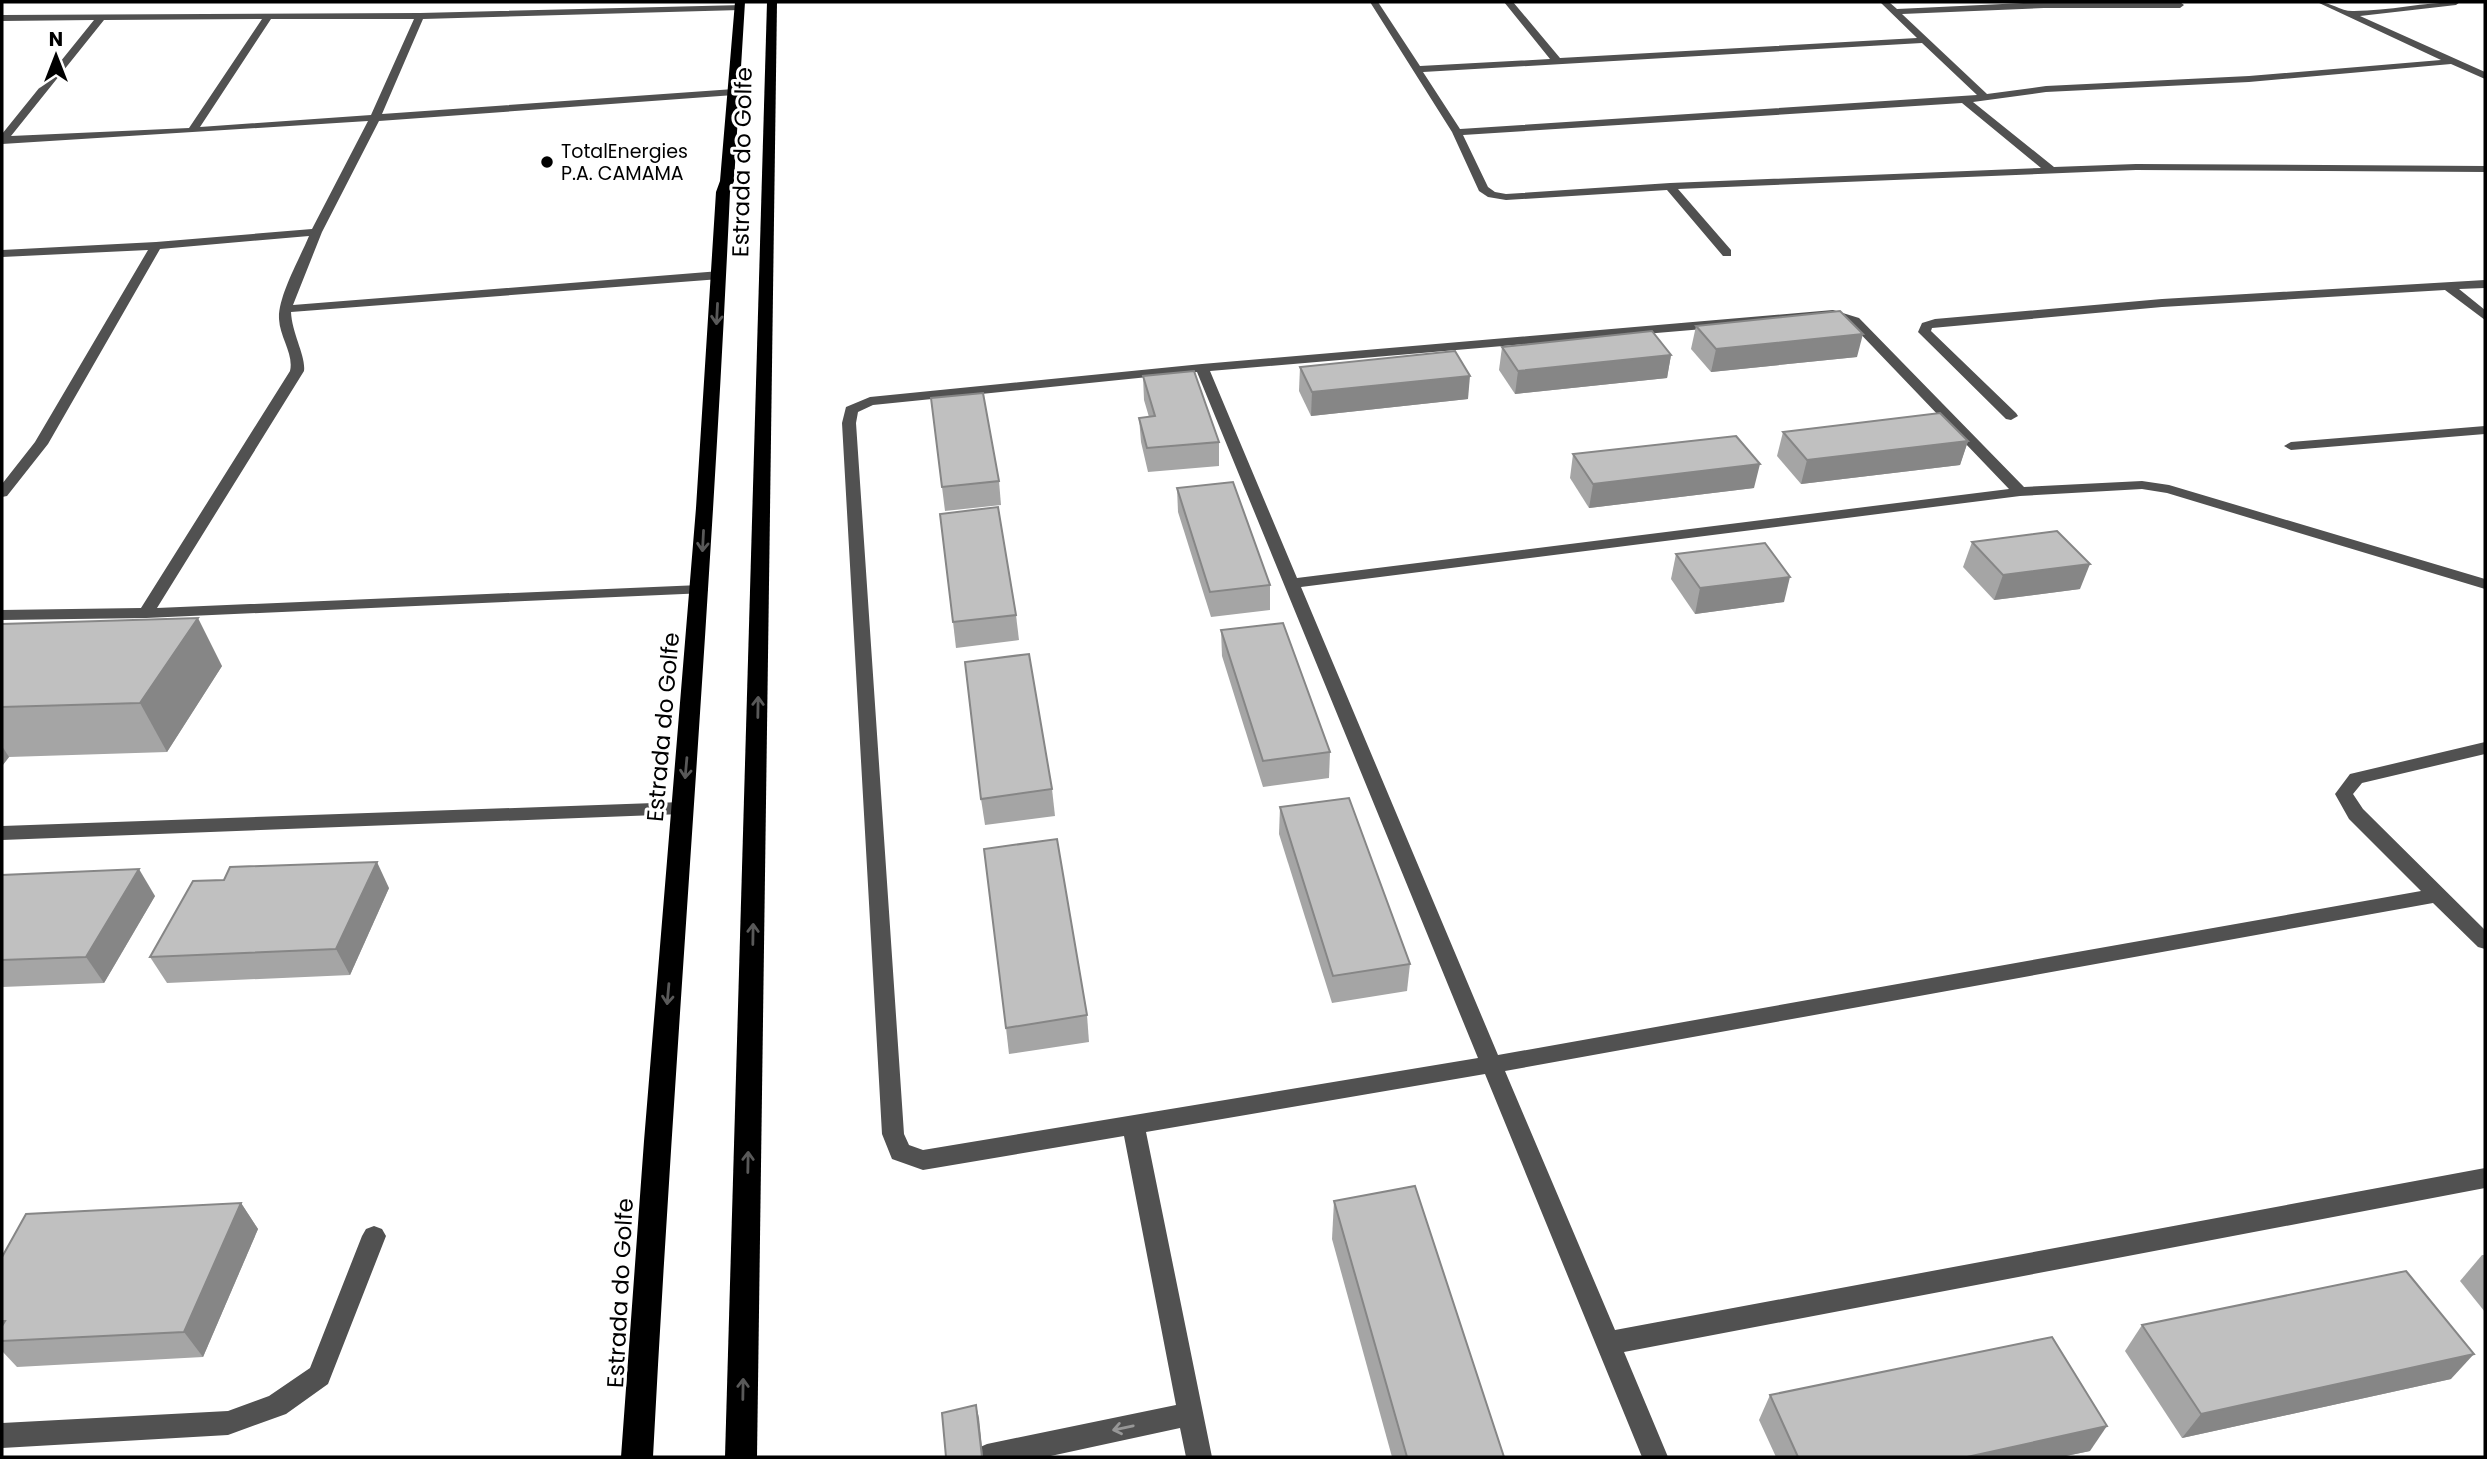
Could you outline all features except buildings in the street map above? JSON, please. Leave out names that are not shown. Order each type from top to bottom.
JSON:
[{"type":"highway","name":"Estrada do Golfe","points":[[741,1457],[772,2]]},
{"type":"highway","name":"Estrada do Golfe","points":[[637,1457],[650,1221],[700,590],[723,192],[727,181],[740,4]]},
{"type":"street","points":[[1374,2],[1457,132],[1483,189],[1492,195],[1506,197],[1670,186],[2136,167],[2485,169]]},
{"type":"street","points":[[1508,2],[1558,62]]},
{"type":"street","points":[[1884,2],[1983,95]]},
{"type":"street","points":[[2321,2],[2485,76]]},
{"type":"street","points":[[2347,15],[2456,2]]},
{"type":"street","points":[[2,18],[420,16],[740,4]]},
{"type":"street","points":[[1894,12],[2076,4],[2180,5]]},
{"type":"street","points":[[192,131],[269,16]]},
{"type":"street","points":[[146,613],[297,371],[299,360],[292,352],[284,320],[285,309],[316,233],[375,118],[420,16]]},
{"type":"street","points":[[2,140],[100,19]]},
{"type":"street","points":[[1417,69],[1924,40]]},
{"type":"street","points":[[1457,132],[1964,100],[1983,95],[2046,89],[2249,79],[2449,62]]},
{"type":"street","points":[[2,140],[192,131],[734,92]]},
{"type":"street","points":[[1964,100],[2052,171]]},
{"type":"street","points":[[1670,186],[1727,253]]},
{"type":"street","points":[[2,254],[156,246],[316,233]]},
{"type":"street","points":[[2,493],[41,444],[156,246]]},
{"type":"street","points":[[285,309],[720,275]]},
{"type":"street","points":[[2011,416],[1924,332],[1926,326],[1935,323],[2162,303],[2485,284]]},
{"type":"street","points":[[2446,285],[2485,316]]},
{"type":"street","points":[[2020,492],[1855,321],[1833,314],[1202,368],[870,401],[851,410],[849,423],[893,1134],[900,1152],[923,1160],[1490,1065],[2436,895]]},
{"type":"street","points":[[1202,368],[1655,1457]]},
{"type":"street","points":[[2291,446],[2485,430]]},
{"type":"street","points":[[1291,584],[2020,492],[2142,485],[2169,489],[2485,584]]},
{"type":"street","points":[[2,615],[146,613],[700,590]]},
{"type":"street","points":[[2485,748],[2356,778],[2344,794],[2356,814],[2485,942]]},
{"type":"street","points":[[2,833],[682,808]]},
{"type":"street","points":[[1133,1124],[1199,1457]]},
{"type":"street","points":[[1608,1343],[2485,1178]]},
{"type":"street","points":[[2,1436],[228,1423],[277,1405],[319,1376],[374,1236]]},
{"type":"street","points":[[987,1457],[1190,1414]]},
{"type":"place","name":"TotalEnergies P.A. CAMAMA","points":[[547,162]]}]
